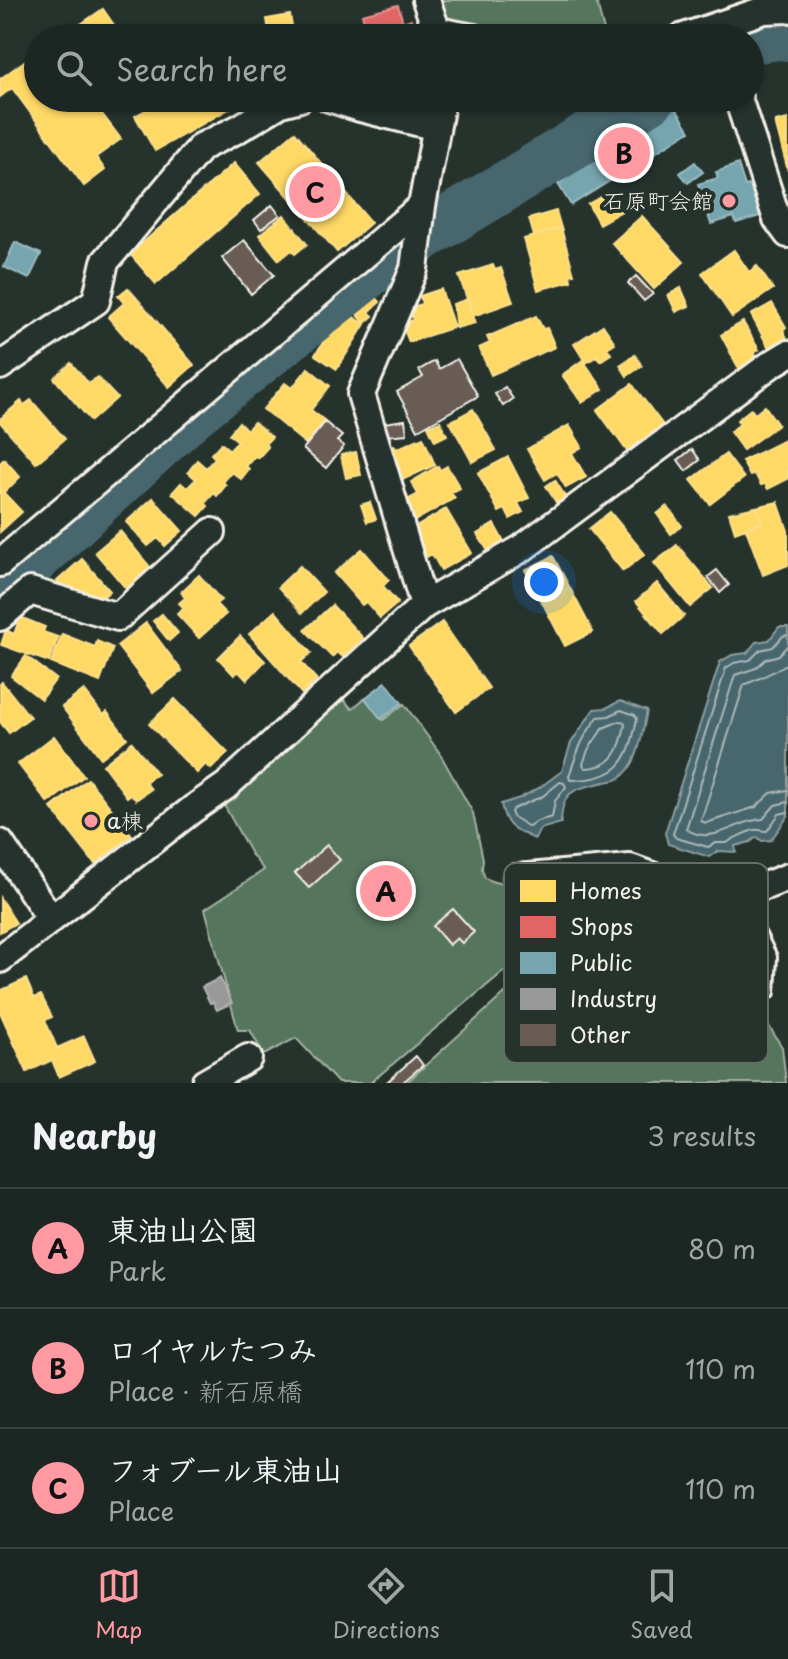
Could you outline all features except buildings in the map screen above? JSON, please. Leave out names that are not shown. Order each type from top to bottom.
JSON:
[{"type":"street","points":[[426,0],[434,24]]},
{"type":"street","points":[[735,24],[764,10],[788,9]]},
{"type":"street","points":[[0,366],[96,301],[105,262],[201,147],[266,112]]},
{"type":"street","points":[[381,112],[436,127]]},
{"type":"street","points":[[424,605],[361,394],[414,269],[439,112]]},
{"type":"street","points":[[743,112],[777,219],[788,234]]},
{"type":"street","points":[[0,563],[422,206]]},
{"type":"street","points":[[0,959],[226,786],[424,605],[521,549],[788,354]]},
{"type":"street","points":[[0,617],[30,591],[118,617],[212,532]]},
{"type":"street","points":[[0,843],[51,919]]},
{"type":"street","points":[[768,885],[788,877]]},
{"type":"street","points":[[205,1083],[248,1058]]},
{"type":"lane","points":[[768,953],[768,992]]},
{"type":"green space","points":[[431,0],[596,0],[602,24],[438,24]]},
{"type":"green space","points":[[365,698],[383,720],[404,704],[439,752],[473,813],[485,878],[504,884],[504,971],[370,1083],[338,1083],[296,1038],[264,1055],[250,1030],[238,1030],[205,909],[264,870],[251,854],[224,805],[344,700],[352,709]]},
{"type":"green space","points":[[504,994],[504,1063],[768,1063],[768,1025],[782,1047],[786,1083],[406,1083]]},
{"type":"water","points":[[779,627],[788,627],[788,816],[771,840],[762,841],[757,837],[735,846],[736,852],[718,851],[709,857],[668,844],[665,833],[720,662],[732,655],[747,653],[756,642],[769,640]]},
{"type":"water","points":[[620,701],[647,711],[635,758],[625,774],[616,780],[572,792],[564,803],[561,823],[540,829],[535,839],[512,827],[505,818],[501,804],[539,788],[562,771],[571,743],[594,709],[606,708]]},
{"type":"waterway","points":[[764,37],[788,36]]},
{"type":"waterway","points":[[0,591],[191,415],[390,256],[628,112]]},
{"type":"place","name":"ロイヤルたつみ","points":[[624,153]]},
{"type":"place","name":"フォブール東油山","points":[[315,192]]},
{"type":"place","name":"石原町会館","points":[[729,201]]},
{"type":"place","name":"a棟","points":[[91,821]]},
{"type":"place","name":"東油山公園","points":[[386,891]]}]
